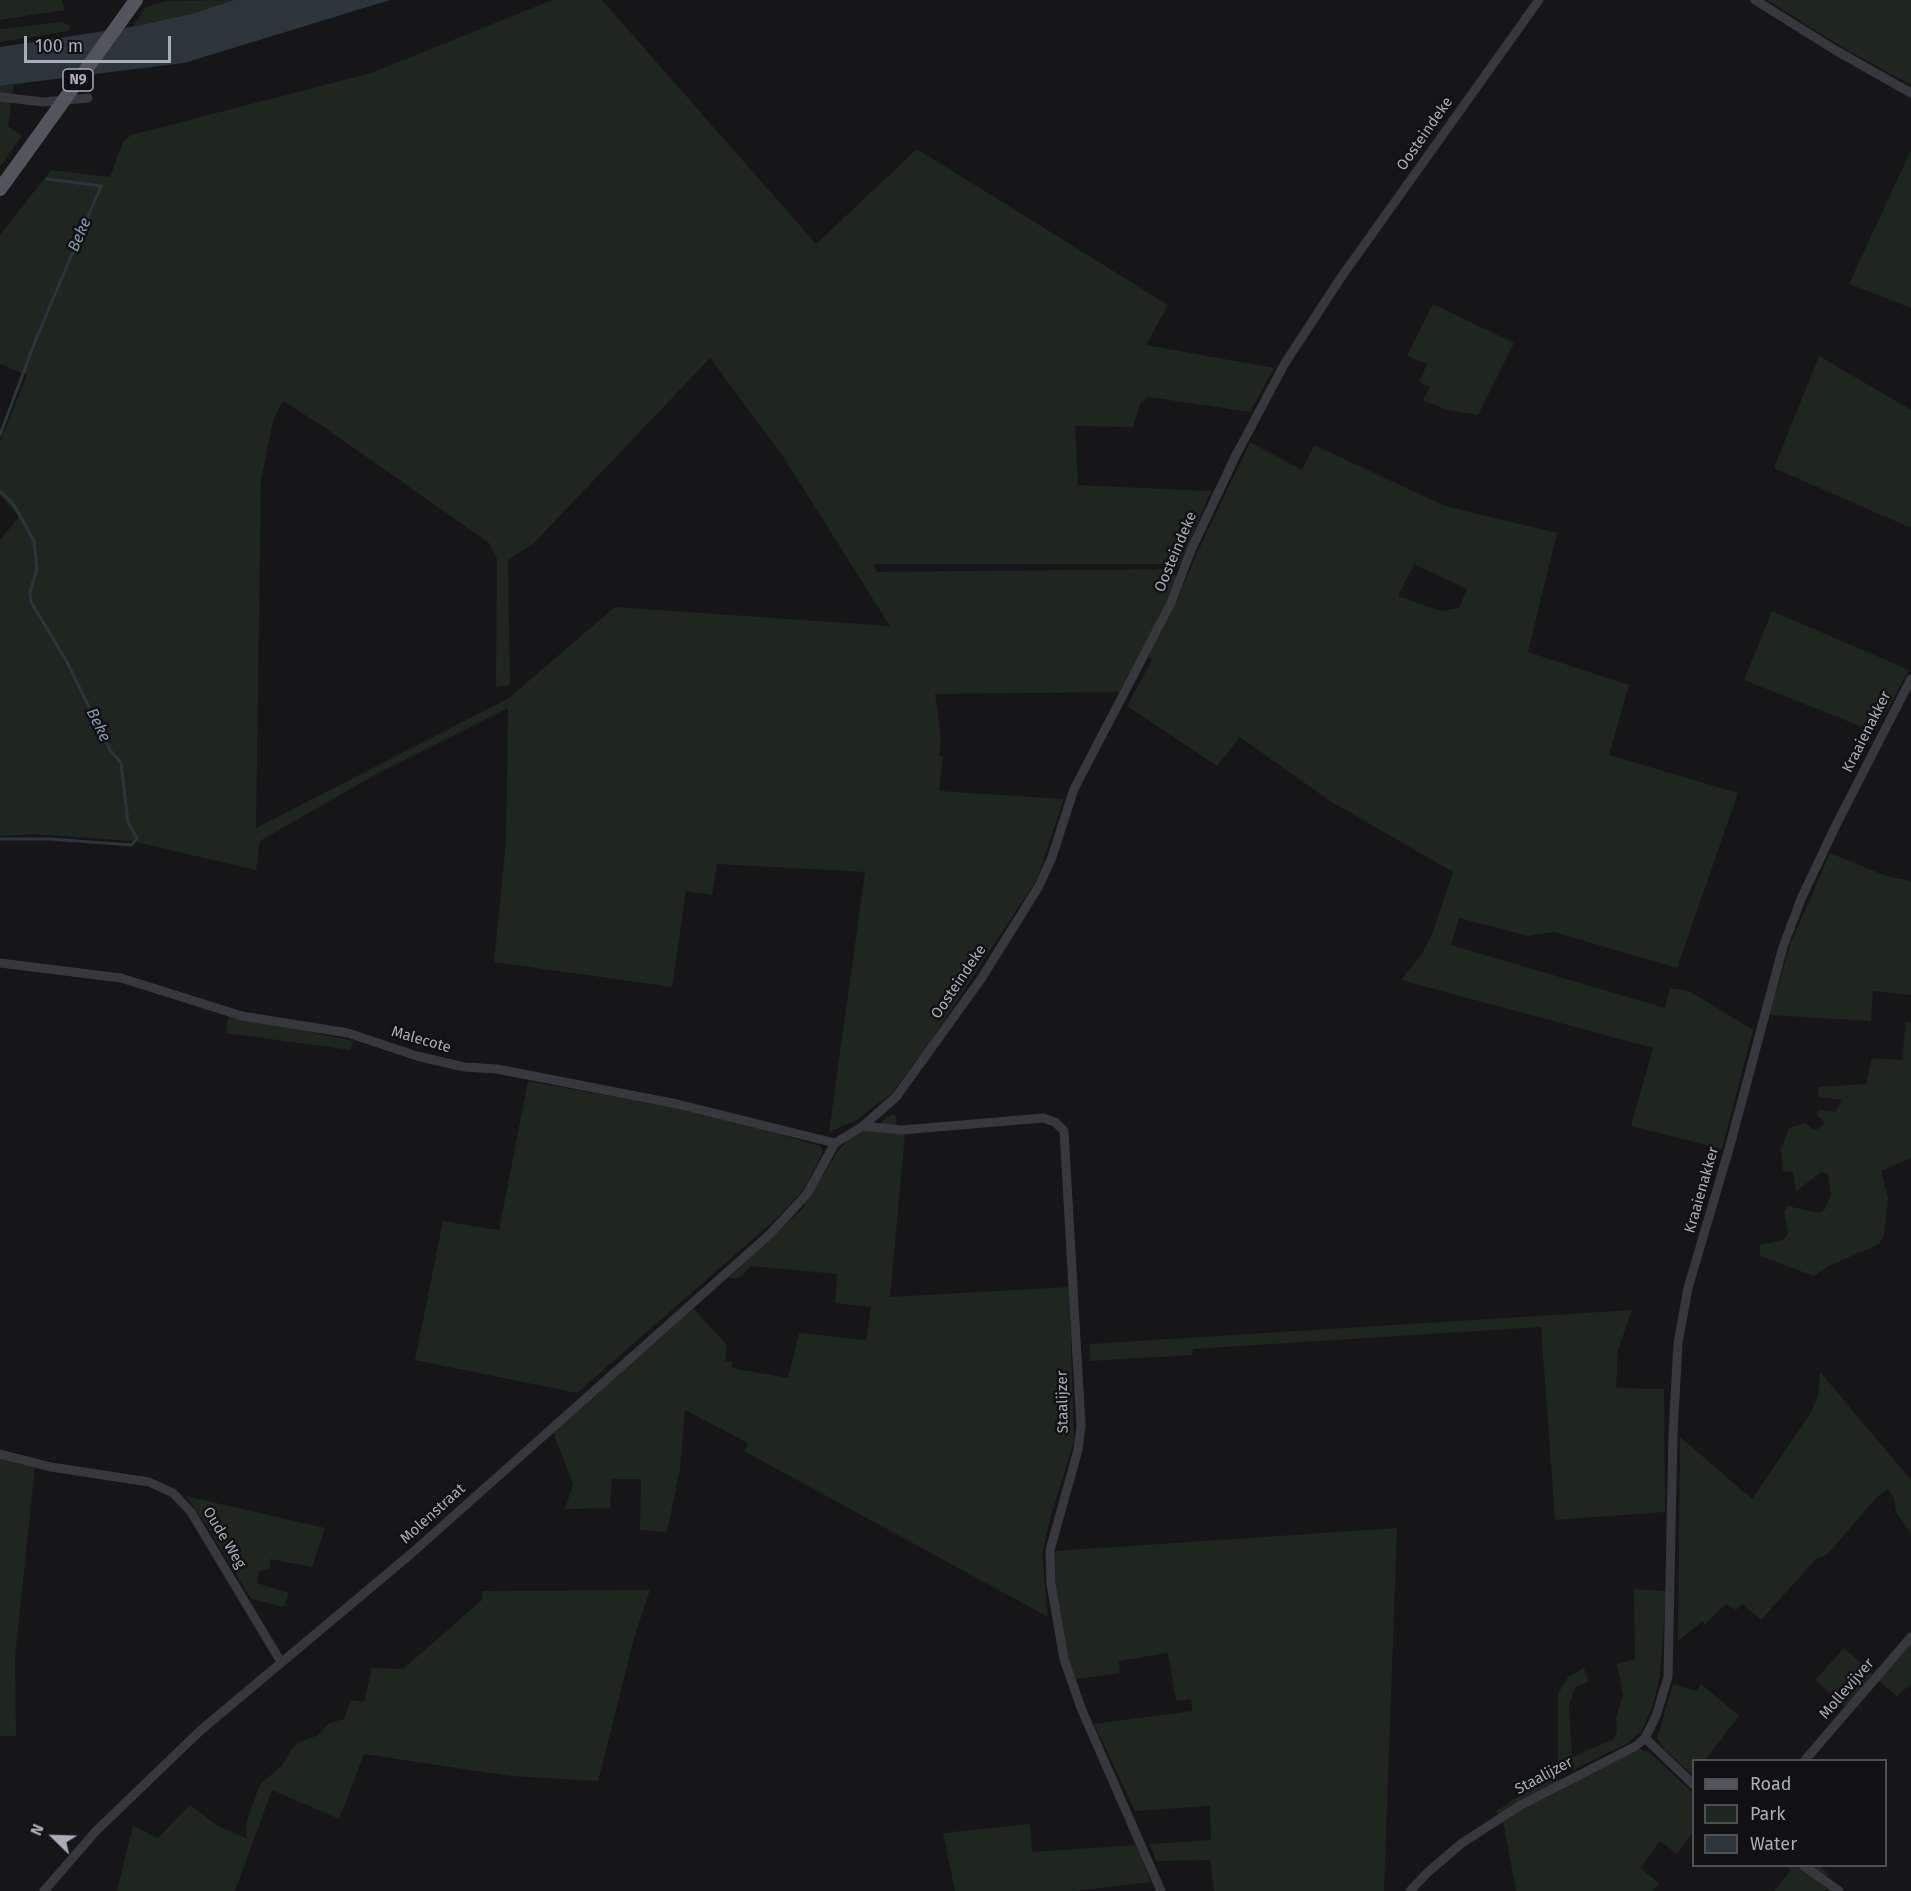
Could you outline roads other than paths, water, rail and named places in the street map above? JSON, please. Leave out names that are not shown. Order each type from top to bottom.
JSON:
[{"type":"main road","name":"N9","points":[[0,189],[136,0]]},
{"type":"street","name":"Oosteindeke","points":[[833,1147],[863,1126],[896,1097],[981,979],[1040,886],[1074,789],[1171,603],[1191,550],[1236,454],[1285,363],[1342,276],[1539,0]]},
{"type":"street","points":[[1755,0],[1835,50],[1911,93]]},
{"type":"street","points":[[0,97],[43,102],[88,98]]},
{"type":"street","name":"Kraaienakker","points":[[1645,1738],[1656,1716],[1668,1677],[1673,1434],[1678,1343],[1688,1288],[1730,1149],[1783,946],[1801,899],[1836,825],[1911,679]]},
{"type":"street","name":"Malecote","points":[[0,963],[121,978],[242,1016],[348,1034],[417,1056],[464,1067],[497,1069],[677,1104],[833,1147]]},
{"type":"street","name":"Staalijzer","points":[[863,1126],[902,1130],[1043,1118],[1055,1122],[1064,1131],[1081,1426],[1078,1450],[1050,1550],[1051,1584],[1064,1659],[1081,1708],[1161,1891]]},
{"type":"street","name":"Molenstraat","points":[[44,1891],[96,1831],[201,1730],[412,1553],[770,1234],[807,1194],[833,1147]]},
{"type":"street","name":"Oude Weg","points":[[0,1454],[51,1467],[149,1482],[173,1493],[191,1512],[281,1662]]},
{"type":"street","name":"Mollevijver","points":[[1807,1759],[1911,1637]]},
{"type":"street","name":"Staalijzer","points":[[1410,1891],[1462,1843],[1521,1805],[1636,1746],[1645,1738]]},
{"type":"street","points":[[1645,1738],[1692,1783]]},
{"type":"street","points":[[1805,1867],[1839,1891]]},
{"type":"water","points":[[234,0],[390,0],[184,63],[0,86],[0,47],[137,26],[194,13]]},
{"type":"waterway","name":"Beke","points":[[0,435],[36,339],[101,186],[47,179]]},
{"type":"waterway","name":"Beke","points":[[0,491],[14,505],[34,541],[37,569],[30,592],[31,602],[67,662],[110,750],[121,763],[128,822],[137,838],[132,845],[49,839],[0,839]]}]
